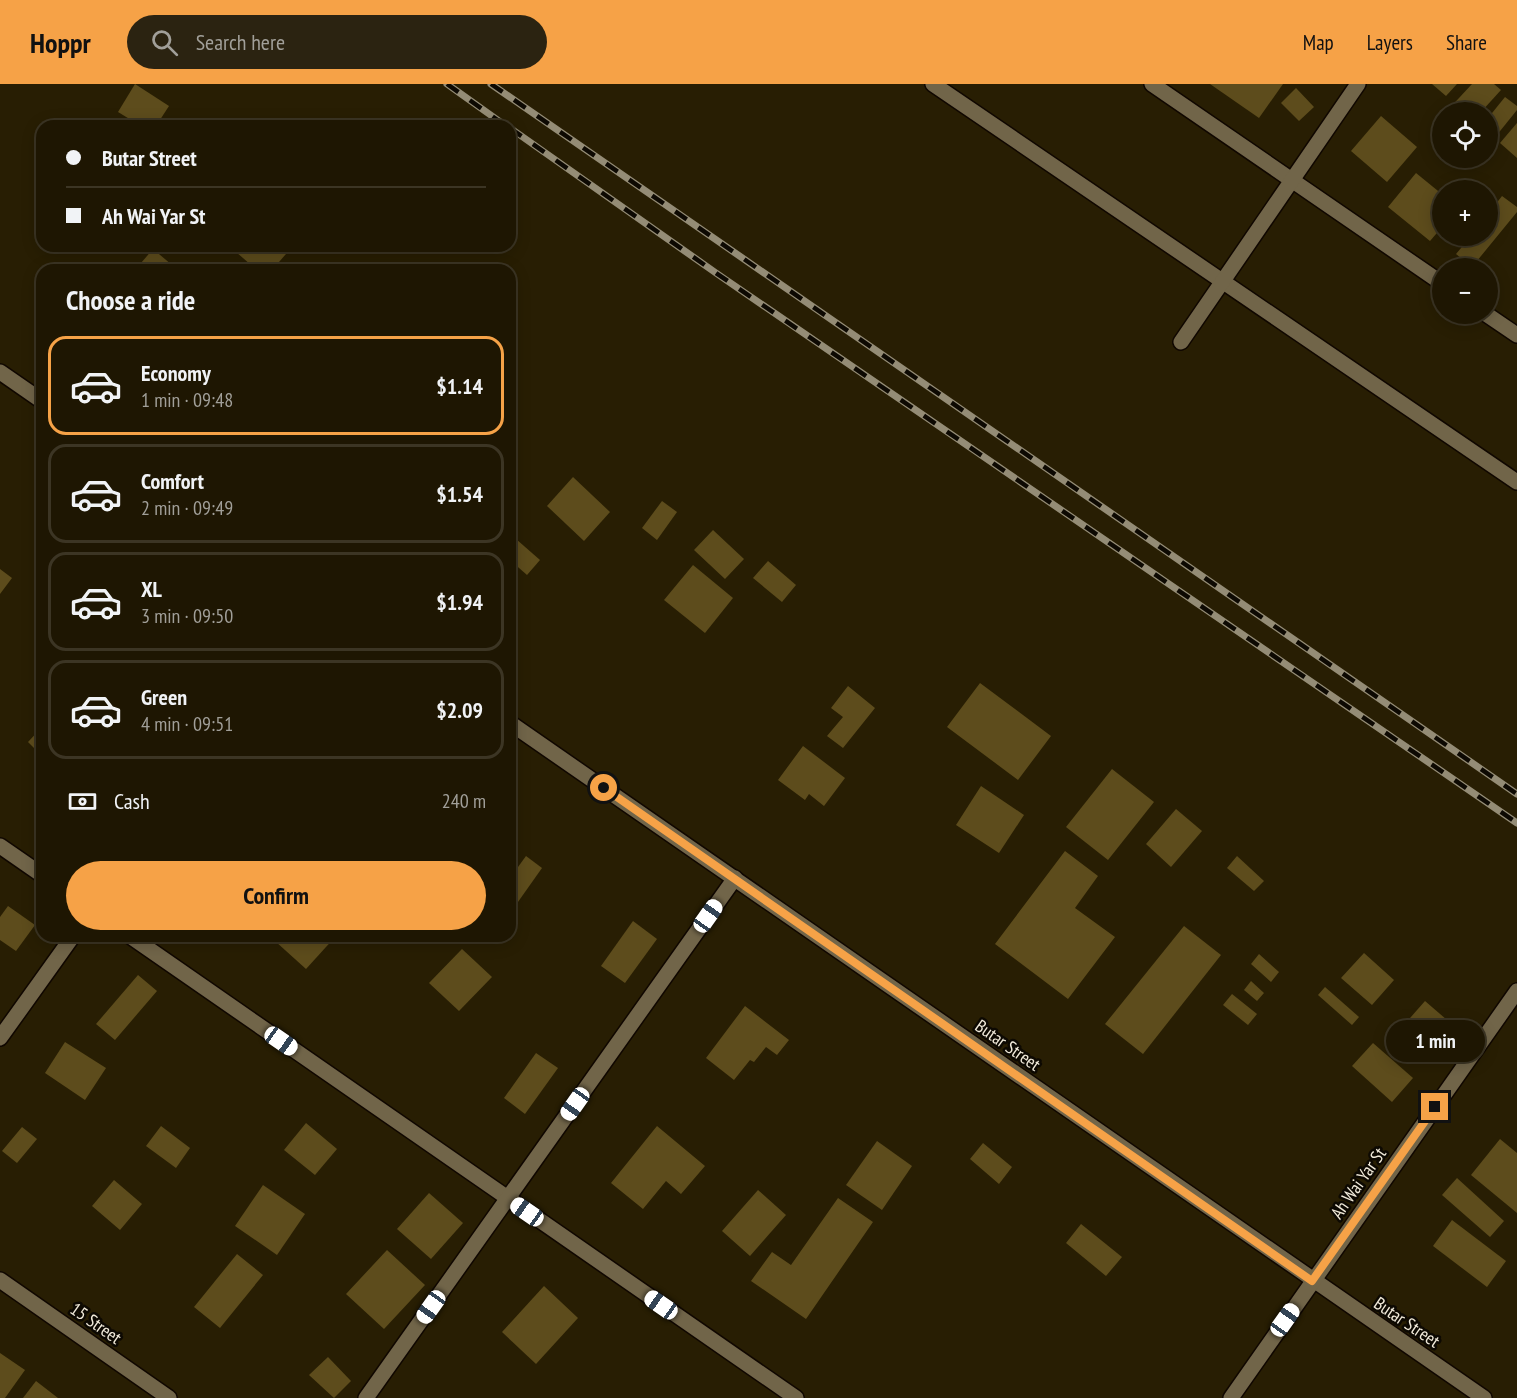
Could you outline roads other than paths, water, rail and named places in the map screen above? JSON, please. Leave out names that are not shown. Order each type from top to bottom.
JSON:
[{"type":"street","points":[[933,84],[1517,482]]},
{"type":"street","points":[[1152,84],[1432,276]]},
{"type":"street","points":[[1181,342],[1358,84]]},
{"type":"street","points":[[1498,322],[1517,335]]},
{"type":"street","points":[[0,372],[36,396]]},
{"type":"street","name":"Butar Street","points":[[516,727],[1312,1281],[1484,1398]]},
{"type":"street","points":[[0,846],[36,871]]},
{"type":"street","points":[[366,1398],[735,878]]},
{"type":"street","points":[[0,1038],[69,942]]},
{"type":"street","points":[[138,942],[796,1398]]},
{"type":"street","name":"Ah Wai Yar St","points":[[1231,1398],[1517,991]]},
{"type":"street","name":"15 Street","points":[[0,1280],[169,1398]]},
{"type":"railway","points":[[447,84],[498,120]]},
{"type":"railway","points":[[491,84],[1517,794]]},
{"type":"railway","points":[[516,132],[716,273],[1517,823]]}]
